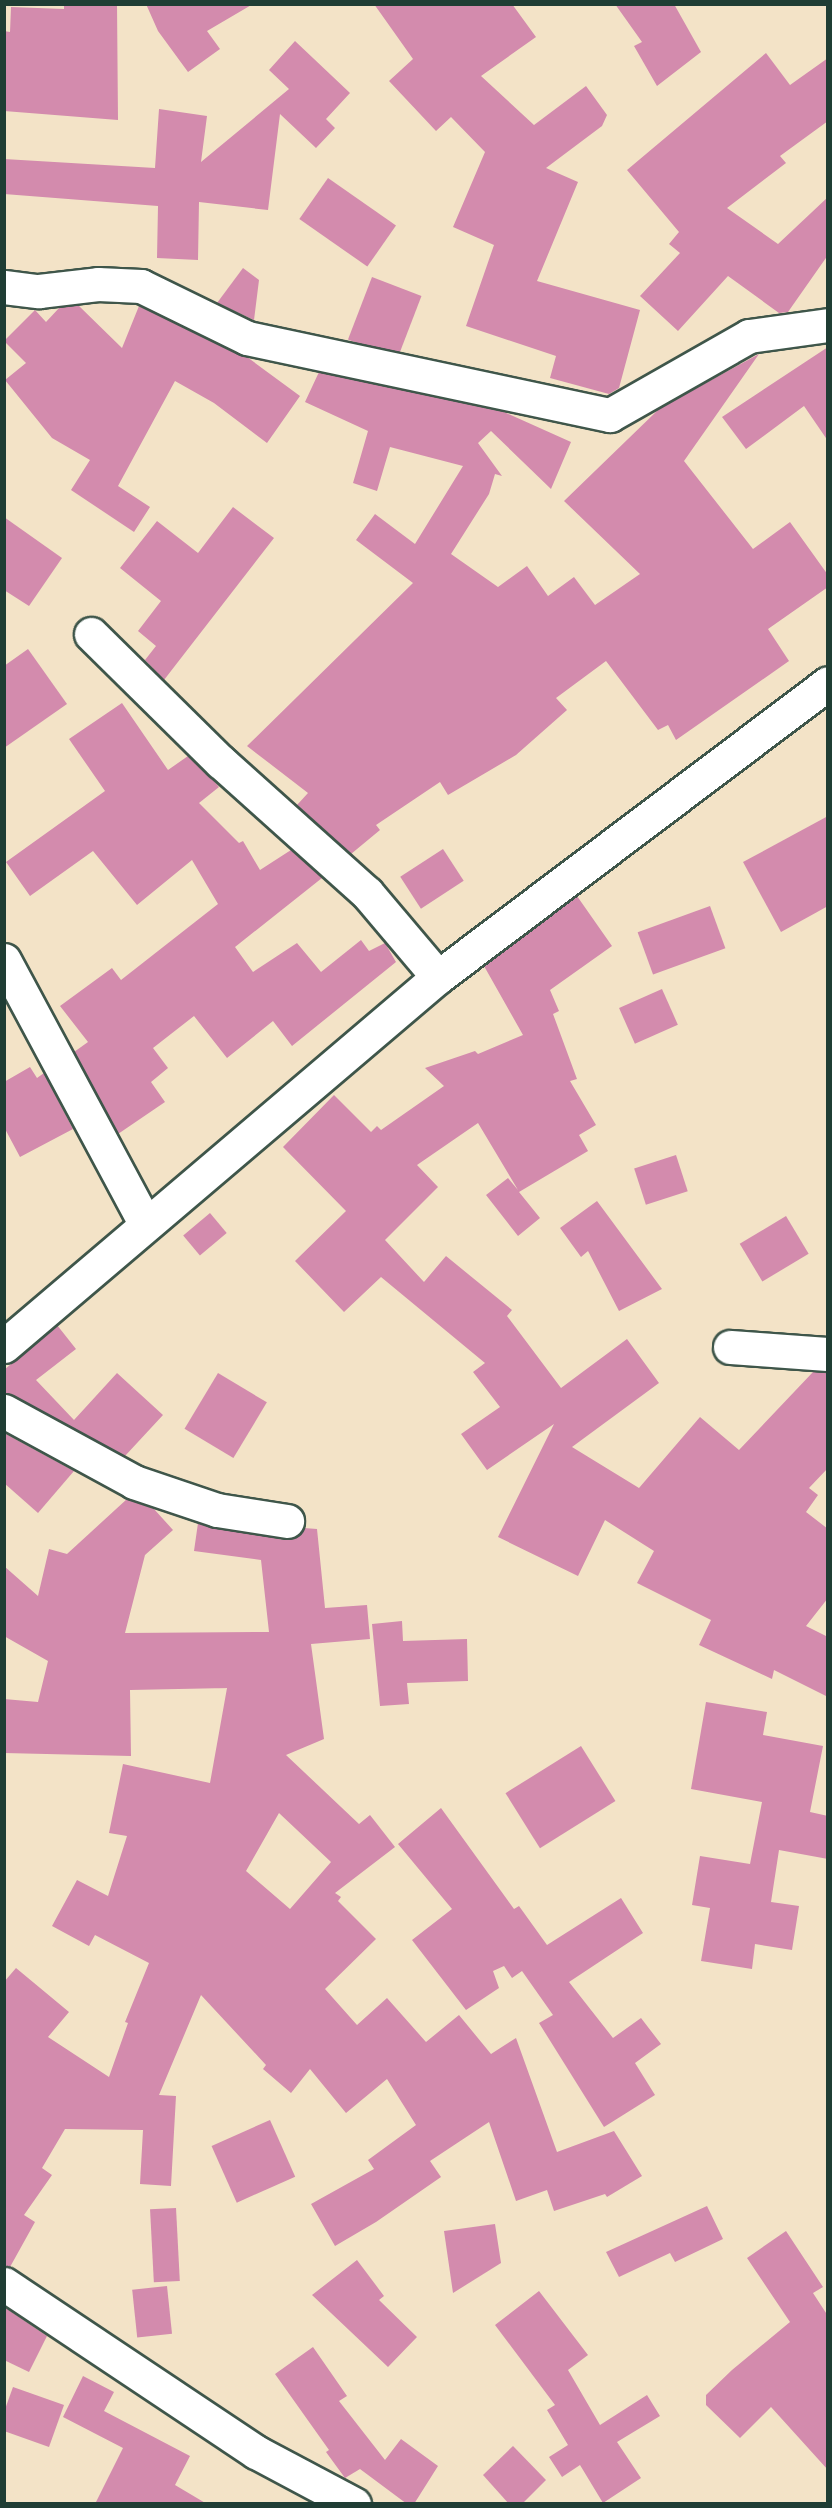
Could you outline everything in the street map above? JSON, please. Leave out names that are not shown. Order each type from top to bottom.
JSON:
[{"type":"street","points":[[4,287],[39,291],[98,284],[141,286],[247,338],[610,415],[749,336],[828,325]]},
{"type":"street","points":[[91,634],[221,762],[367,893],[438,977]]},
{"type":"street","points":[[4,1346],[145,1223],[438,977],[828,683]]},
{"type":"street","points":[[4,960],[145,1223]]},
{"type":"street","points":[[730,1347],[828,1354]]},
{"type":"street","points":[[4,1411],[134,1482],[217,1510],[287,1521]]},
{"type":"street","points":[[4,2284],[255,2452],[354,2504]]},
{"type":"building","points":[[64,4],[117,4],[118,120],[4,111],[4,31],[10,32],[11,7],[64,9]]},
{"type":"building","points":[[146,4],[253,4],[207,31],[220,49],[188,72],[158,31]]},
{"type":"building","points":[[374,4],[512,4],[536,37],[481,76],[534,125],[586,86],[607,115],[602,126],[546,168],[578,182],[537,281],[640,310],[619,388],[609,394],[550,378],[556,356],[466,326],[494,245],[453,227],[485,152],[451,117],[436,131],[389,81],[413,59]]},
{"type":"building","points":[[615,4],[674,4],[701,52],[657,86],[634,46],[642,42]]},
{"type":"building","points":[[295,41],[350,93],[326,119],[335,128],[316,148],[280,114],[268,210],[199,202],[198,260],[157,258],[158,206],[4,194],[4,159],[155,168],[159,109],[207,116],[201,162],[289,89],[269,70]]},
{"type":"building","points":[[766,53],[790,85],[828,58],[828,121],[780,156],[786,163],[727,208],[778,244],[828,197],[828,255],[788,312],[779,313],[728,276],[678,331],[640,296],[680,253],[669,244],[679,232],[627,170]]},
{"type":"building","points":[[328,178],[396,226],[367,267],[299,219]]},
{"type":"building","points":[[243,268],[259,280],[254,320],[217,303]]},
{"type":"building","points":[[372,277],[421,296],[397,359],[348,340]]},
{"type":"building","points":[[78,305],[122,348],[139,306],[247,357],[300,396],[267,443],[214,403],[175,381],[118,486],[150,507],[134,532],[71,490],[90,460],[52,438],[5,380],[26,363],[4,341],[35,310],[46,322],[60,307]]},
{"type":"building","points":[[828,347],[828,441],[804,406],[746,449],[722,417]]},
{"type":"building","points":[[759,354],[684,461],[753,549],[790,522],[828,575],[828,587],[768,629],[789,661],[676,740],[668,725],[658,730],[606,661],[556,698],[567,710],[516,755],[448,795],[440,782],[376,825],[380,830],[351,854],[297,805],[308,793],[247,746],[413,583],[356,540],[375,514],[415,544],[463,466],[390,447],[377,491],[353,483],[368,431],[305,402],[319,372],[504,412],[571,442],[551,489],[491,431],[478,443],[502,476],[495,474],[489,494],[451,554],[498,587],[527,566],[548,596],[574,577],[595,605],[640,574],[564,501],[660,408]]},
{"type":"building","points":[[233,507],[274,538],[164,680],[145,660],[156,646],[138,631],[161,601],[120,568],[157,521],[198,553]]},
{"type":"building","points":[[4,517],[62,558],[29,606],[4,590]]},
{"type":"building","points":[[28,649],[67,704],[4,748],[4,666]]},
{"type":"building","points":[[122,703],[168,770],[188,756],[219,787],[199,803],[239,843],[243,841],[260,870],[291,850],[322,878],[235,947],[253,972],[297,943],[321,972],[361,940],[369,951],[385,943],[396,962],[292,1046],[273,1021],[227,1058],[194,1016],[153,1048],[168,1068],[151,1082],[165,1102],[118,1134],[74,1052],[88,1042],[60,1006],[112,968],[121,980],[218,904],[192,860],[137,905],[93,851],[30,896],[6,862],[105,791],[69,739]]},
{"type":"building","points":[[828,816],[828,906],[781,932],[743,862]]},
{"type":"building","points":[[443,849],[464,881],[421,909],[400,877]]},
{"type":"building","points":[[577,896],[612,946],[550,990],[559,1011],[553,1014],[577,1079],[570,1081],[596,1125],[579,1135],[588,1151],[519,1192],[540,1218],[518,1236],[486,1195],[508,1178],[518,1190],[478,1123],[417,1165],[438,1187],[385,1240],[424,1282],[446,1256],[512,1310],[507,1316],[561,1388],[627,1339],[659,1383],[572,1447],[639,1488],[700,1417],[739,1450],[813,1372],[828,1373],[828,1468],[809,1488],[818,1495],[806,1512],[828,1529],[828,1598],[806,1626],[828,1637],[828,1697],[774,1670],[772,1679],[699,1645],[711,1620],[637,1583],[654,1551],[605,1520],[578,1576],[498,1537],[554,1424],[487,1470],[461,1434],[500,1407],[473,1372],[485,1363],[381,1277],[344,1312],[295,1261],[346,1211],[283,1147],[334,1095],[371,1132],[377,1126],[381,1130],[444,1086],[425,1068],[475,1051],[478,1054],[523,1035],[484,966]]},
{"type":"building","points":[[710,906],[725,948],[653,975],[638,932]]},
{"type":"building","points":[[662,989],[678,1025],[635,1044],[619,1008]]},
{"type":"building","points":[[30,1067],[37,1078],[44,1073],[73,1129],[20,1157],[4,1127],[4,1082]]},
{"type":"building","points":[[676,1155],[688,1191],[646,1205],[634,1169]]},
{"type":"building","points":[[597,1201],[662,1289],[619,1311],[588,1251],[581,1257],[560,1228]]},
{"type":"building","points":[[210,1213],[227,1233],[200,1255],[183,1235]]},
{"type":"building","points":[[786,1216],[809,1254],[762,1282],[740,1244]]},
{"type":"building","points":[[57,1325],[76,1349],[36,1380],[74,1420],[117,1373],[163,1415],[125,1456],[4,1392],[4,1370]]},
{"type":"building","points":[[218,1373],[267,1402],[233,1458],[185,1429]]},
{"type":"building","points":[[4,1433],[74,1471],[38,1513],[4,1483]]},
{"type":"building","points":[[127,1499],[154,1509],[173,1530],[145,1555],[125,1633],[269,1632],[261,1560],[194,1551],[198,1523],[284,1540],[294,1538],[304,1528],[317,1529],[325,1608],[367,1605],[370,1639],[311,1644],[324,1739],[286,1755],[359,1824],[370,1815],[395,1847],[335,1893],[341,1897],[338,1901],[376,1939],[325,1989],[357,2025],[387,1998],[426,2042],[459,2015],[491,2054],[516,2038],[557,2152],[614,2131],[642,2176],[607,2197],[605,2194],[554,2211],[547,2190],[516,2201],[489,2122],[430,2161],[441,2177],[376,2222],[335,2246],[311,2204],[374,2169],[368,2160],[416,2125],[387,2079],[346,2113],[310,2069],[291,2093],[263,2069],[266,2065],[201,1995],[159,2095],[176,2096],[171,2186],[140,2184],[143,2130],[65,2129],[42,2168],[52,2175],[24,2215],[35,2222],[10,2267],[4,2265],[4,1982],[16,1968],[69,2012],[48,2037],[109,2077],[128,2023],[125,2022],[149,1963],[95,1935],[89,1946],[52,1926],[77,1880],[108,1896],[127,1836],[109,1833],[123,1764],[210,1783],[227,1688],[130,1690],[131,1756],[4,1753],[4,1699],[38,1702],[48,1661],[4,1636],[4,1566],[38,1596],[49,1549],[67,1554]],"holes":[[[279,1813],[331,1862],[290,1909],[246,1871]]]},
{"type":"building","points":[[402,1621],[403,1641],[467,1639],[468,1681],[407,1683],[409,1704],[380,1706],[372,1624]]},
{"type":"building","points":[[706,1702],[767,1712],[763,1735],[823,1746],[810,1812],[828,1816],[828,1859],[779,1850],[771,1902],[799,1906],[792,1950],[755,1944],[752,1969],[701,1961],[710,1908],[692,1905],[700,1856],[750,1864],[762,1802],[691,1789]]},
{"type":"building","points":[[581,1746],[615,1801],[540,1848],[506,1793]]},
{"type":"building","points":[[441,1808],[514,1909],[519,1906],[547,1945],[621,1898],[643,1933],[569,1982],[613,2038],[641,2018],[661,2044],[635,2063],[655,2095],[604,2127],[539,2023],[553,2015],[522,1971],[512,1978],[504,1966],[493,1971],[499,1988],[466,2010],[412,1940],[452,1909],[398,1844]]},
{"type":"building","points":[[270,2120],[295,2177],[237,2203],[212,2146]]},
{"type":"building","points":[[707,2206],[723,2239],[675,2262],[670,2253],[619,2277],[606,2252]]},
{"type":"building","points":[[176,2208],[180,2281],[154,2282],[150,2209]]},
{"type":"building","points":[[495,2224],[501,2263],[453,2293],[444,2231]]},
{"type":"building","points":[[786,2231],[823,2287],[813,2293],[828,2316],[828,2470],[771,2407],[740,2438],[706,2405],[706,2395],[732,2370],[790,2322],[747,2258]]},
{"type":"building","points":[[357,2260],[384,2296],[379,2300],[417,2337],[388,2367],[312,2295]]},
{"type":"building","points":[[167,2286],[172,2334],[137,2337],[132,2290]]},
{"type":"building","points":[[539,2291],[588,2355],[568,2370],[600,2425],[647,2395],[660,2416],[617,2442],[641,2478],[603,2503],[580,2465],[562,2477],[549,2457],[568,2445],[547,2410],[555,2405],[495,2325]]},
{"type":"building","points":[[4,2307],[47,2336],[29,2372],[4,2360]]},
{"type":"building","points":[[313,2347],[347,2396],[339,2401],[385,2460],[401,2439],[438,2466],[414,2504],[407,2504],[360,2469],[345,2478],[326,2452],[329,2450],[275,2374]]},
{"type":"building","points":[[83,2376],[114,2392],[104,2411],[190,2456],[175,2485],[207,2504],[95,2504],[123,2448],[63,2417]]},
{"type":"building","points":[[13,2387],[64,2405],[49,2447],[4,2431],[4,2412]]},
{"type":"building","points":[[513,2446],[546,2480],[522,2504],[509,2504],[483,2475]]}]
